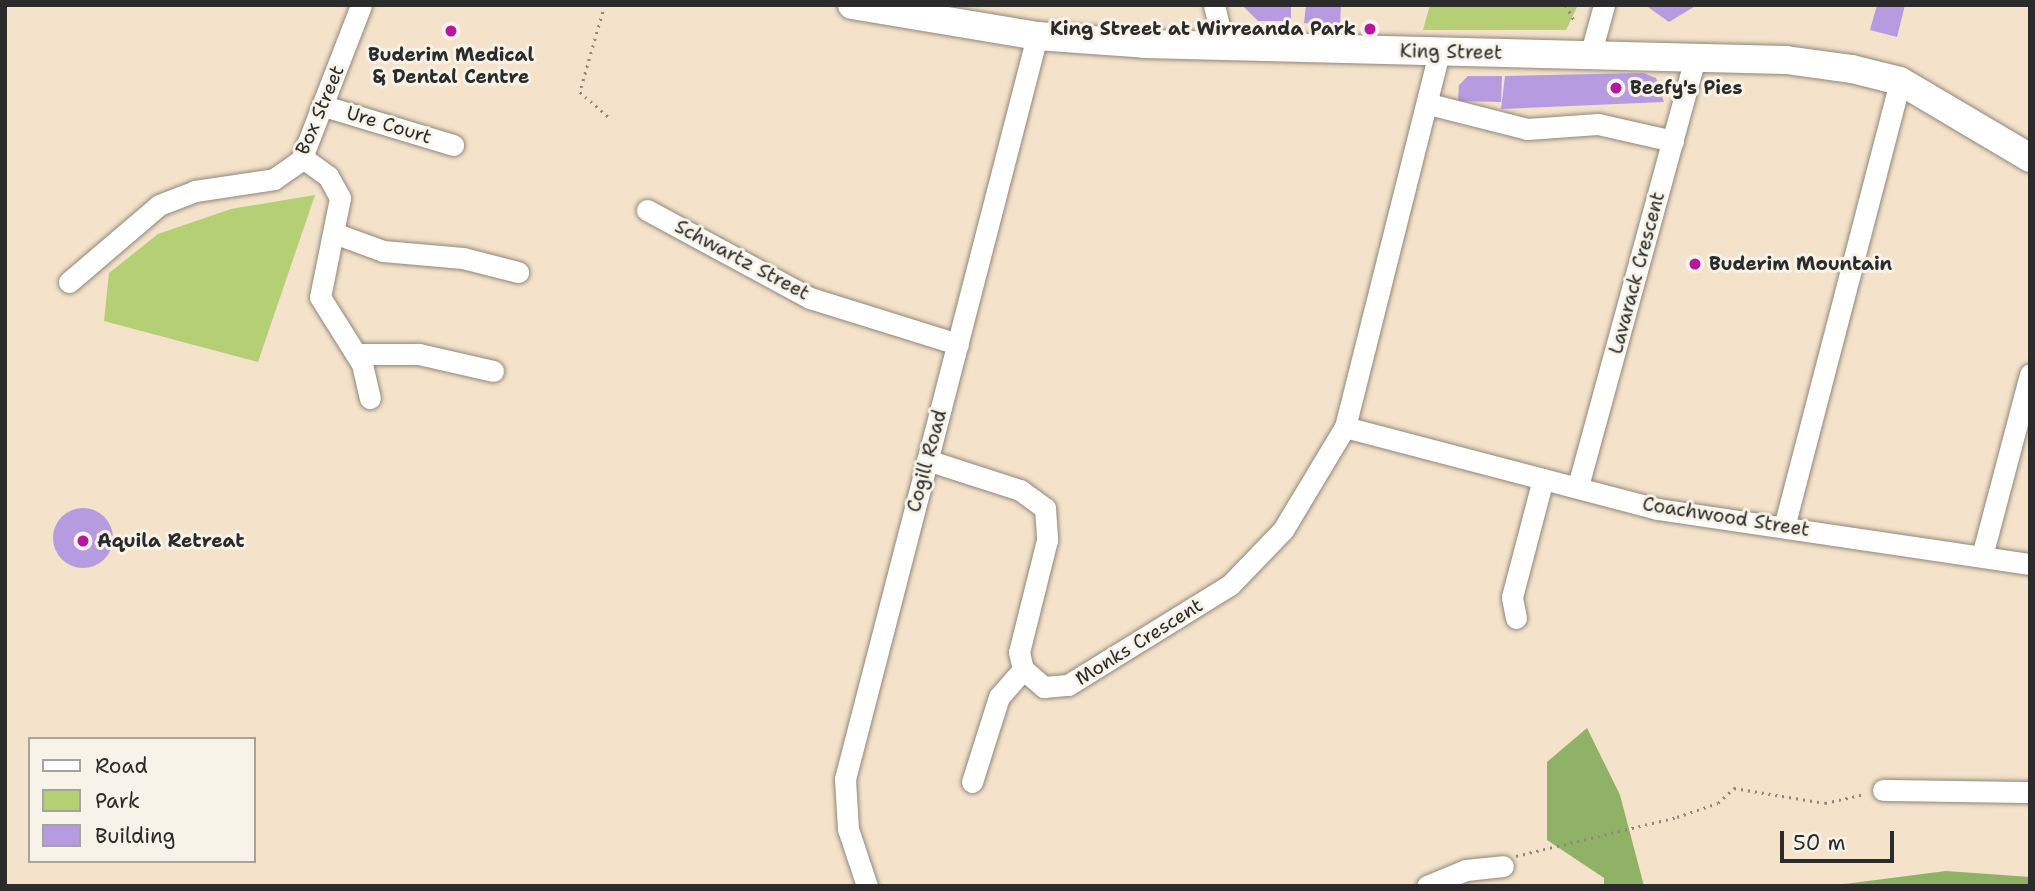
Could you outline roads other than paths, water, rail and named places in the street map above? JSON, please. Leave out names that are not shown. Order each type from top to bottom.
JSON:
[{"type":"main road","name":"King Street","points":[[852,5],[1037,36],[1224,47],[1786,60],[1900,81],[2030,158]]},
{"type":"street","name":"Box Street","points":[[69,282],[159,205],[195,191],[274,179],[303,158],[361,5]]},
{"type":"street","points":[[1214,5],[1224,47]]},
{"type":"street","points":[[1590,56],[1604,5]]},
{"type":"street","name":"Cogill Road","points":[[867,886],[848,829],[845,779],[1037,36]]},
{"type":"street","points":[[1345,427],[1429,104],[1438,52]]},
{"type":"street","name":"Lavarack Crescent","points":[[1578,486],[1695,59]]},
{"type":"street","points":[[1784,527],[1900,81]]},
{"type":"street","points":[[1429,104],[1527,129],[1598,124],[1673,141]]},
{"type":"street","name":"Ure Court","points":[[324,106],[453,145]]},
{"type":"street","points":[[303,158],[338,191],[334,233],[320,297],[357,354],[370,398]]},
{"type":"street","name":"Schwartz Street","points":[[647,210],[810,298],[958,344]]},
{"type":"street","points":[[334,233],[383,251],[463,258],[518,272]]},
{"type":"street","points":[[357,354],[419,354],[494,371]]},
{"type":"street","points":[[1982,556],[2030,374]]},
{"type":"street","name":"Coachwood Street","points":[[1345,427],[1578,486],[1657,509],[2030,564]]},
{"type":"street","name":"Monks Crescent","points":[[1023,669],[1044,687],[1068,685],[1230,585],[1283,530],[1345,427]]},
{"type":"street","points":[[928,460],[1020,490],[1045,508],[1047,540],[1020,636],[1023,669],[999,697],[972,782]]},
{"type":"street","points":[[1516,618],[1512,597],[1543,479]]},
{"type":"street","points":[[1883,790],[2030,792]]},
{"type":"street","points":[[1427,886],[1466,870],[1503,866]]},
{"type":"place","name":"King Street at Wirreanda Park","points":[[1370,29]]},
{"type":"place","name":"Buderim Medical & Dental Centre","points":[[451,31]]},
{"type":"place","name":"Beefy's Pies","points":[[1616,88]]},
{"type":"place","name":"Buderim Mountain","points":[[1695,264]]},
{"type":"place","name":"Aquila Retreat","points":[[83,541]]}]
